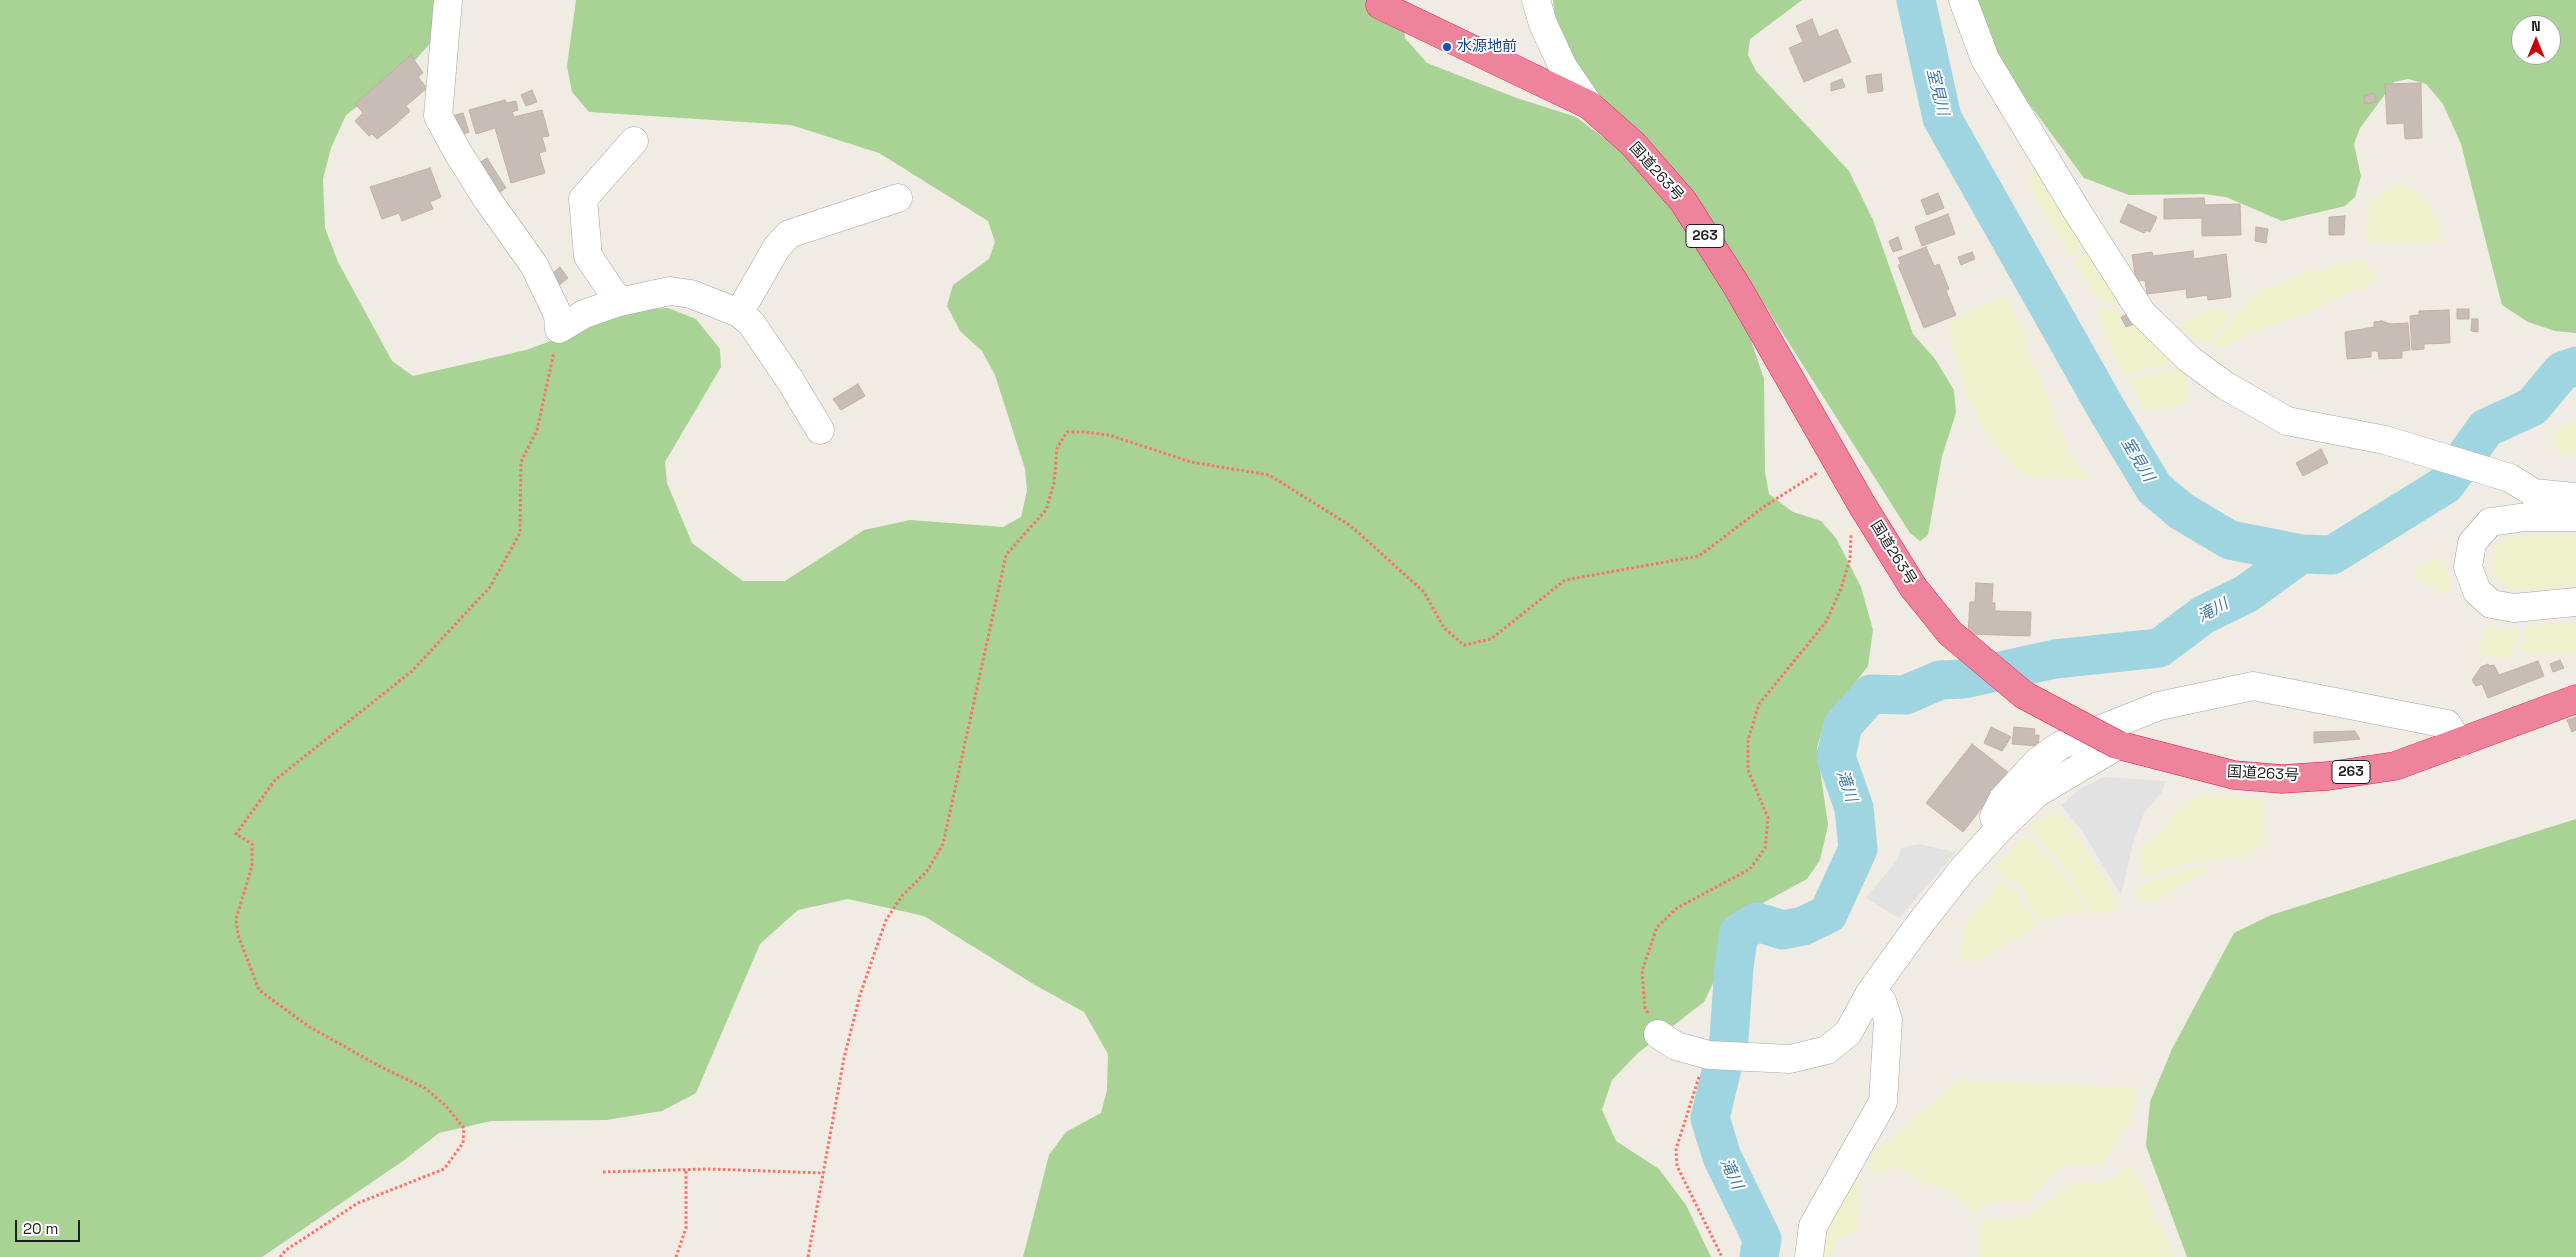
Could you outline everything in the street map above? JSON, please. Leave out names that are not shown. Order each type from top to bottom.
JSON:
[{"type":"highway","name":"国道263号","points":[[1380,5],[1589,104],[1634,144],[1683,200],[1738,288],[1862,505],[1913,587],[1950,633],[2024,695],[2118,745],[2234,775],[2282,779],[2328,776],[2395,766],[2459,744],[2576,699]]},
{"type":"street","points":[[448,0],[438,116],[486,199],[534,265],[558,316],[559,330],[584,314],[619,302],[670,291],[691,294],[739,313],[751,323],[790,380],[820,430]]},
{"type":"street","points":[[1536,0],[1543,24],[1563,67],[1589,104]]},
{"type":"street","points":[[1963,0],[1984,59],[2023,126],[2142,313],[2189,359],[2226,386],[2287,422],[2386,440],[2510,478],[2534,493],[2576,497]]},
{"type":"street","points":[[619,302],[588,256],[583,199],[634,141]]},
{"type":"street","points":[[739,313],[777,247],[789,234],[898,198]]},
{"type":"street","points":[[2510,478],[2576,479]]},
{"type":"street","points":[[2576,517],[2526,517],[2490,522],[2472,543],[2468,567],[2477,590],[2491,604],[2514,608],[2576,602]]},
{"type":"street","points":[[2000,828],[1994,817],[2004,799],[2037,762],[2061,745],[2159,706],[2253,686],[2447,724],[2459,744]]},
{"type":"street","points":[[1658,1034],[1676,1046],[1707,1055],[1790,1059],[1827,1050],[1848,1033],[1870,993],[1963,869],[2000,828],[2037,793],[2118,745]]},
{"type":"street","points":[[1809,1257],[1813,1226],[1882,1102],[1888,1020],[1882,1001],[1870,993]]},
{"type":"path","points":[[280,1257],[286,1250],[358,1203],[444,1169],[463,1143],[464,1128],[446,1106],[425,1088],[379,1066],[308,1026],[259,990],[238,935],[236,919],[252,866],[252,844],[236,834],[275,780],[412,671],[490,587],[520,533],[521,462],[537,430],[559,330]]},
{"type":"path","points":[[808,1257],[844,1058],[860,994],[886,920],[902,896],[927,871],[943,844],[1006,555],[1046,510],[1054,484],[1057,448],[1067,432],[1083,432],[1109,436],[1191,462],[1269,475],[1351,526],[1424,592],[1444,628],[1464,645],[1491,639],[1565,580],[1699,556],[1766,506],[1837,460]]},
{"type":"path","points":[[1658,1034],[1645,1008],[1642,970],[1657,927],[1677,908],[1750,869],[1765,848],[1768,818],[1748,770],[1748,740],[1759,704],[1826,622],[1840,590],[1850,559],[1852,522],[1862,505]]},
{"type":"path","points":[[1707,1055],[1676,1148],[1677,1166],[1722,1257]]},
{"type":"path","points":[[603,1172],[686,1170],[824,1172]]},
{"type":"path","points":[[676,1257],[686,1228],[686,1170]]},
{"type":"green space","points":[[0,0],[441,0],[432,41],[410,66],[346,115],[331,148],[323,179],[325,228],[338,262],[392,361],[413,376],[526,350],[637,310],[668,308],[696,319],[720,349],[721,367],[665,462],[667,483],[692,543],[743,581],[785,581],[864,530],[910,520],[1003,527],[1021,517],[1027,491],[1025,469],[995,375],[982,351],[960,331],[947,306],[953,285],[989,259],[995,242],[988,221],[879,153],[791,125],[589,112],[572,92],[567,66],[576,0],[1402,0],[1405,38],[1427,63],[1514,97],[1576,117],[1620,150],[1661,194],[1691,232],[1749,334],[1764,379],[1765,472],[1769,494],[1793,512],[1821,521],[1836,538],[1861,587],[1873,630],[1868,666],[1824,723],[1817,748],[1828,825],[1820,860],[1807,879],[1761,904],[1737,924],[1720,969],[1704,1002],[1638,1053],[1612,1080],[1602,1110],[1616,1141],[1659,1169],[1686,1205],[1711,1257],[1023,1257],[1049,1155],[1066,1132],[1101,1113],[1107,1090],[1108,1054],[1084,1012],[1035,985],[924,916],[848,899],[798,910],[760,944],[696,1093],[662,1111],[606,1120],[491,1121],[439,1133],[403,1161],[262,1257],[0,1257]]},
{"type":"green space","points":[[1553,0],[1802,0],[1750,39],[1748,55],[1756,71],[1849,171],[1873,220],[1913,334],[1935,359],[1954,390],[1956,413],[1942,456],[1928,535],[1920,541],[1910,533],[1701,205],[1609,110],[1569,52],[1555,16]]},
{"type":"green space","points":[[1970,0],[2576,0],[2576,333],[2555,331],[2528,322],[2502,305],[2461,144],[2443,104],[2426,84],[2408,79],[2394,82],[2360,128],[2354,144],[2361,176],[2355,197],[2345,206],[2282,221],[2226,197],[2204,194],[2129,195],[2084,178],[1996,59]]},
{"type":"green space","points":[[2041,165],[2090,245],[2070,257],[2032,192],[2029,175]]},
{"type":"green space","points":[[2399,182],[2421,196],[2430,205],[2432,216],[2438,217],[2441,242],[2370,243],[2365,235],[2370,202]]},
{"type":"green space","points":[[2096,249],[2128,301],[2114,307],[2095,295],[2074,260]]},
{"type":"green space","points":[[2359,259],[2366,263],[2376,280],[2307,313],[2250,334],[2226,346],[2213,347],[2212,343],[2218,339],[2225,326],[2261,289],[2283,283],[2311,271],[2332,267],[2337,263],[2345,264]]},
{"type":"green space","points":[[2003,296],[2024,329],[2026,348],[2048,398],[2056,424],[2078,467],[2087,472],[2090,480],[2031,477],[2019,472],[1985,432],[1970,401],[1950,337],[1949,322]]},
{"type":"green space","points":[[2223,308],[2229,317],[2212,340],[2194,341],[2180,325],[2186,320],[2206,311]]},
{"type":"green space","points":[[2114,309],[2123,318],[2135,319],[2178,361],[2123,375],[2096,310]]},
{"type":"green space","points":[[2183,368],[2186,377],[2188,404],[2143,411],[2129,379]]},
{"type":"green space","points":[[2565,424],[2576,424],[2576,456],[2561,454],[2554,448],[2553,438]]},
{"type":"green space","points":[[2576,535],[2576,584],[2532,591],[2511,589],[2502,583],[2494,572],[2492,562],[2494,549],[2509,536]]},
{"type":"green space","points":[[2435,558],[2447,565],[2450,590],[2445,594],[2415,578],[2416,568]]},
{"type":"green space","points":[[2576,622],[2576,654],[2533,654],[2519,651],[2527,627]]},
{"type":"green space","points":[[2486,625],[2499,629],[2519,629],[2519,637],[2514,649],[2514,658],[2478,655]]},
{"type":"green space","points":[[2201,794],[2259,800],[2263,804],[2265,843],[2245,856],[2185,864],[2140,878],[2142,849],[2149,839],[2157,836],[2178,810]]},
{"type":"green space","points":[[2058,812],[2071,826],[2090,856],[2120,905],[2120,910],[2090,914],[2067,872],[2031,830],[2033,824]]},
{"type":"green space","points":[[2576,819],[2576,1257],[2187,1257],[2146,1146],[2150,1102],[2172,1049],[2234,933],[2271,915]]},
{"type":"green space","points":[[2029,837],[2069,882],[2085,912],[2064,914],[2043,921],[2036,916],[2019,884],[2004,877],[1994,869],[2022,838]]},
{"type":"green space","points":[[2206,867],[2210,869],[2159,899],[2147,902],[2137,901],[2139,885],[2184,870]]},
{"type":"green space","points":[[1998,881],[2015,890],[2038,925],[1987,957],[1965,962],[1961,956],[1966,921],[1990,897]]},
{"type":"green space","points":[[1958,1080],[2134,1088],[2134,1106],[2130,1124],[2102,1164],[2089,1166],[2065,1165],[2054,1173],[2028,1202],[2002,1201],[1988,1204],[1974,1213],[1948,1191],[1918,1180],[1898,1166],[1874,1175],[1868,1165],[1875,1152]]},
{"type":"green space","points":[[2129,1164],[2138,1177],[2174,1257],[1979,1257],[1979,1227],[1988,1218],[2017,1219],[2043,1207],[2073,1181],[2093,1184],[2113,1179]]},
{"type":"green space","points":[[1856,1174],[1860,1180],[1859,1214],[1856,1230],[1847,1237],[1837,1241],[1827,1257],[1817,1257],[1819,1237]]},
{"type":"shaded area","points":[[2103,777],[2165,781],[2162,792],[2144,813],[2133,843],[2121,895],[2082,831],[2061,805],[2079,790]]},
{"type":"shaded area","points":[[1919,844],[1956,852],[1899,918],[1866,898],[1897,860],[1901,848]]},
{"type":"building","points":[[1812,19],[1819,37],[1837,29],[1851,62],[1804,82],[1789,48],[1803,42],[1796,26]]},
{"type":"building","points":[[411,55],[423,73],[418,77],[427,88],[406,106],[410,111],[395,125],[377,139],[372,134],[369,136],[355,121],[363,113],[355,104]]},
{"type":"building","points":[[1881,74],[1883,91],[1868,93],[1866,76]]},
{"type":"building","points":[[1842,79],[1845,87],[1831,91],[1831,83]]},
{"type":"building","points":[[2421,83],[2422,138],[2405,139],[2404,123],[2387,124],[2385,84]]},
{"type":"building","points":[[532,90],[537,102],[526,106],[521,95]]},
{"type":"building","points":[[2374,93],[2376,102],[2365,104],[2364,96]]},
{"type":"building","points":[[505,100],[506,103],[516,101],[518,110],[512,112],[514,117],[542,110],[549,136],[542,137],[546,151],[539,153],[545,173],[511,183],[495,128],[476,134],[469,110]]},
{"type":"building","points":[[463,113],[469,132],[458,136],[452,116]]},
{"type":"building","points":[[487,158],[506,188],[488,200],[469,169]]},
{"type":"building","points":[[430,168],[441,197],[430,202],[433,209],[402,221],[399,213],[382,219],[370,187]]},
{"type":"building","points":[[1938,193],[1944,208],[1927,215],[1921,200]]},
{"type":"building","points":[[2204,198],[2205,205],[2240,204],[2241,235],[2202,236],[2202,218],[2164,219],[2164,199]]},
{"type":"building","points":[[2128,204],[2157,217],[2150,232],[2146,230],[2144,233],[2120,222]]},
{"type":"building","points":[[1948,214],[1955,234],[1922,246],[1915,227]]},
{"type":"building","points":[[2345,216],[2344,235],[2329,235],[2329,217]]},
{"type":"building","points":[[2256,227],[2268,229],[2266,243],[2255,241]]},
{"type":"building","points":[[1898,237],[1902,249],[1893,252],[1889,241]]},
{"type":"building","points":[[1926,247],[1934,266],[1939,264],[1949,289],[1946,291],[1956,315],[1924,328],[1898,265],[1901,264],[1898,258]]},
{"type":"building","points":[[2193,251],[2194,259],[2226,254],[2231,297],[2208,300],[2207,295],[2187,298],[2186,289],[2147,294],[2145,280],[2136,281],[2132,255],[2152,252],[2153,256]]},
{"type":"building","points":[[1972,252],[1975,259],[1961,265],[1958,257]]},
{"type":"building","points":[[560,267],[568,278],[552,291],[544,280]]},
{"type":"building","points":[[2457,309],[2469,309],[2469,319],[2457,319]]},
{"type":"building","points":[[2449,310],[2450,343],[2424,344],[2424,349],[2412,350],[2410,316],[2419,315],[2419,311]]},
{"type":"building","points":[[2131,312],[2136,323],[2126,327],[2121,317]]},
{"type":"building","points":[[2472,319],[2478,319],[2478,332],[2471,331]]},
{"type":"building","points":[[2382,321],[2390,324],[2408,323],[2410,350],[2402,351],[2402,358],[2379,359],[2378,351],[2371,351],[2371,357],[2347,359],[2345,332],[2374,327],[2374,322]]},
{"type":"building","points":[[858,384],[865,396],[841,410],[833,399]]},
{"type":"building","points":[[2321,449],[2328,463],[2303,476],[2296,463]]},
{"type":"building","points":[[1976,583],[1993,584],[1992,603],[1995,603],[1995,611],[2031,612],[2030,636],[1968,634],[1970,602],[1975,602]]},
{"type":"building","points":[[2560,660],[2564,668],[2553,672],[2550,664]]},
{"type":"building","points":[[2538,661],[2544,676],[2488,698],[2482,684],[2476,686],[2472,680],[2481,667],[2488,664],[2489,666],[2494,665],[2499,675]]},
{"type":"building","points":[[2576,717],[2576,730],[2572,732],[2567,720]]},
{"type":"building","points":[[1991,727],[2011,737],[2002,751],[1984,743]]},
{"type":"building","points":[[2014,727],[2035,729],[2034,735],[2039,735],[2038,746],[2012,744]]},
{"type":"building","points":[[2355,731],[2360,739],[2314,743],[2314,732]]},
{"type":"building","points":[[1972,744],[2009,773],[1963,832],[1926,803]]},
{"type":"waterway","name":"室見川","points":[[1916,0],[1942,118],[2107,410],[2154,488],[2181,511],[2230,540],[2301,554],[2332,555],[2445,485],[2486,428],[2532,407],[2562,371],[2576,366]]},
{"type":"waterway","name":"滝川","points":[[1759,1257],[1762,1239],[1722,1157],[1710,1118],[1729,1039],[1734,967],[1739,933],[1757,922],[1783,930],[1803,926],[1828,914],[1858,849],[1854,808],[1836,757],[1843,725],[1871,694],[1905,695],[1940,680],[1964,679],[2055,659],[2159,648],[2203,615],[2246,594],[2301,554]]},
{"type":"place","name":"水源地前","points":[[1447,47]]}]
